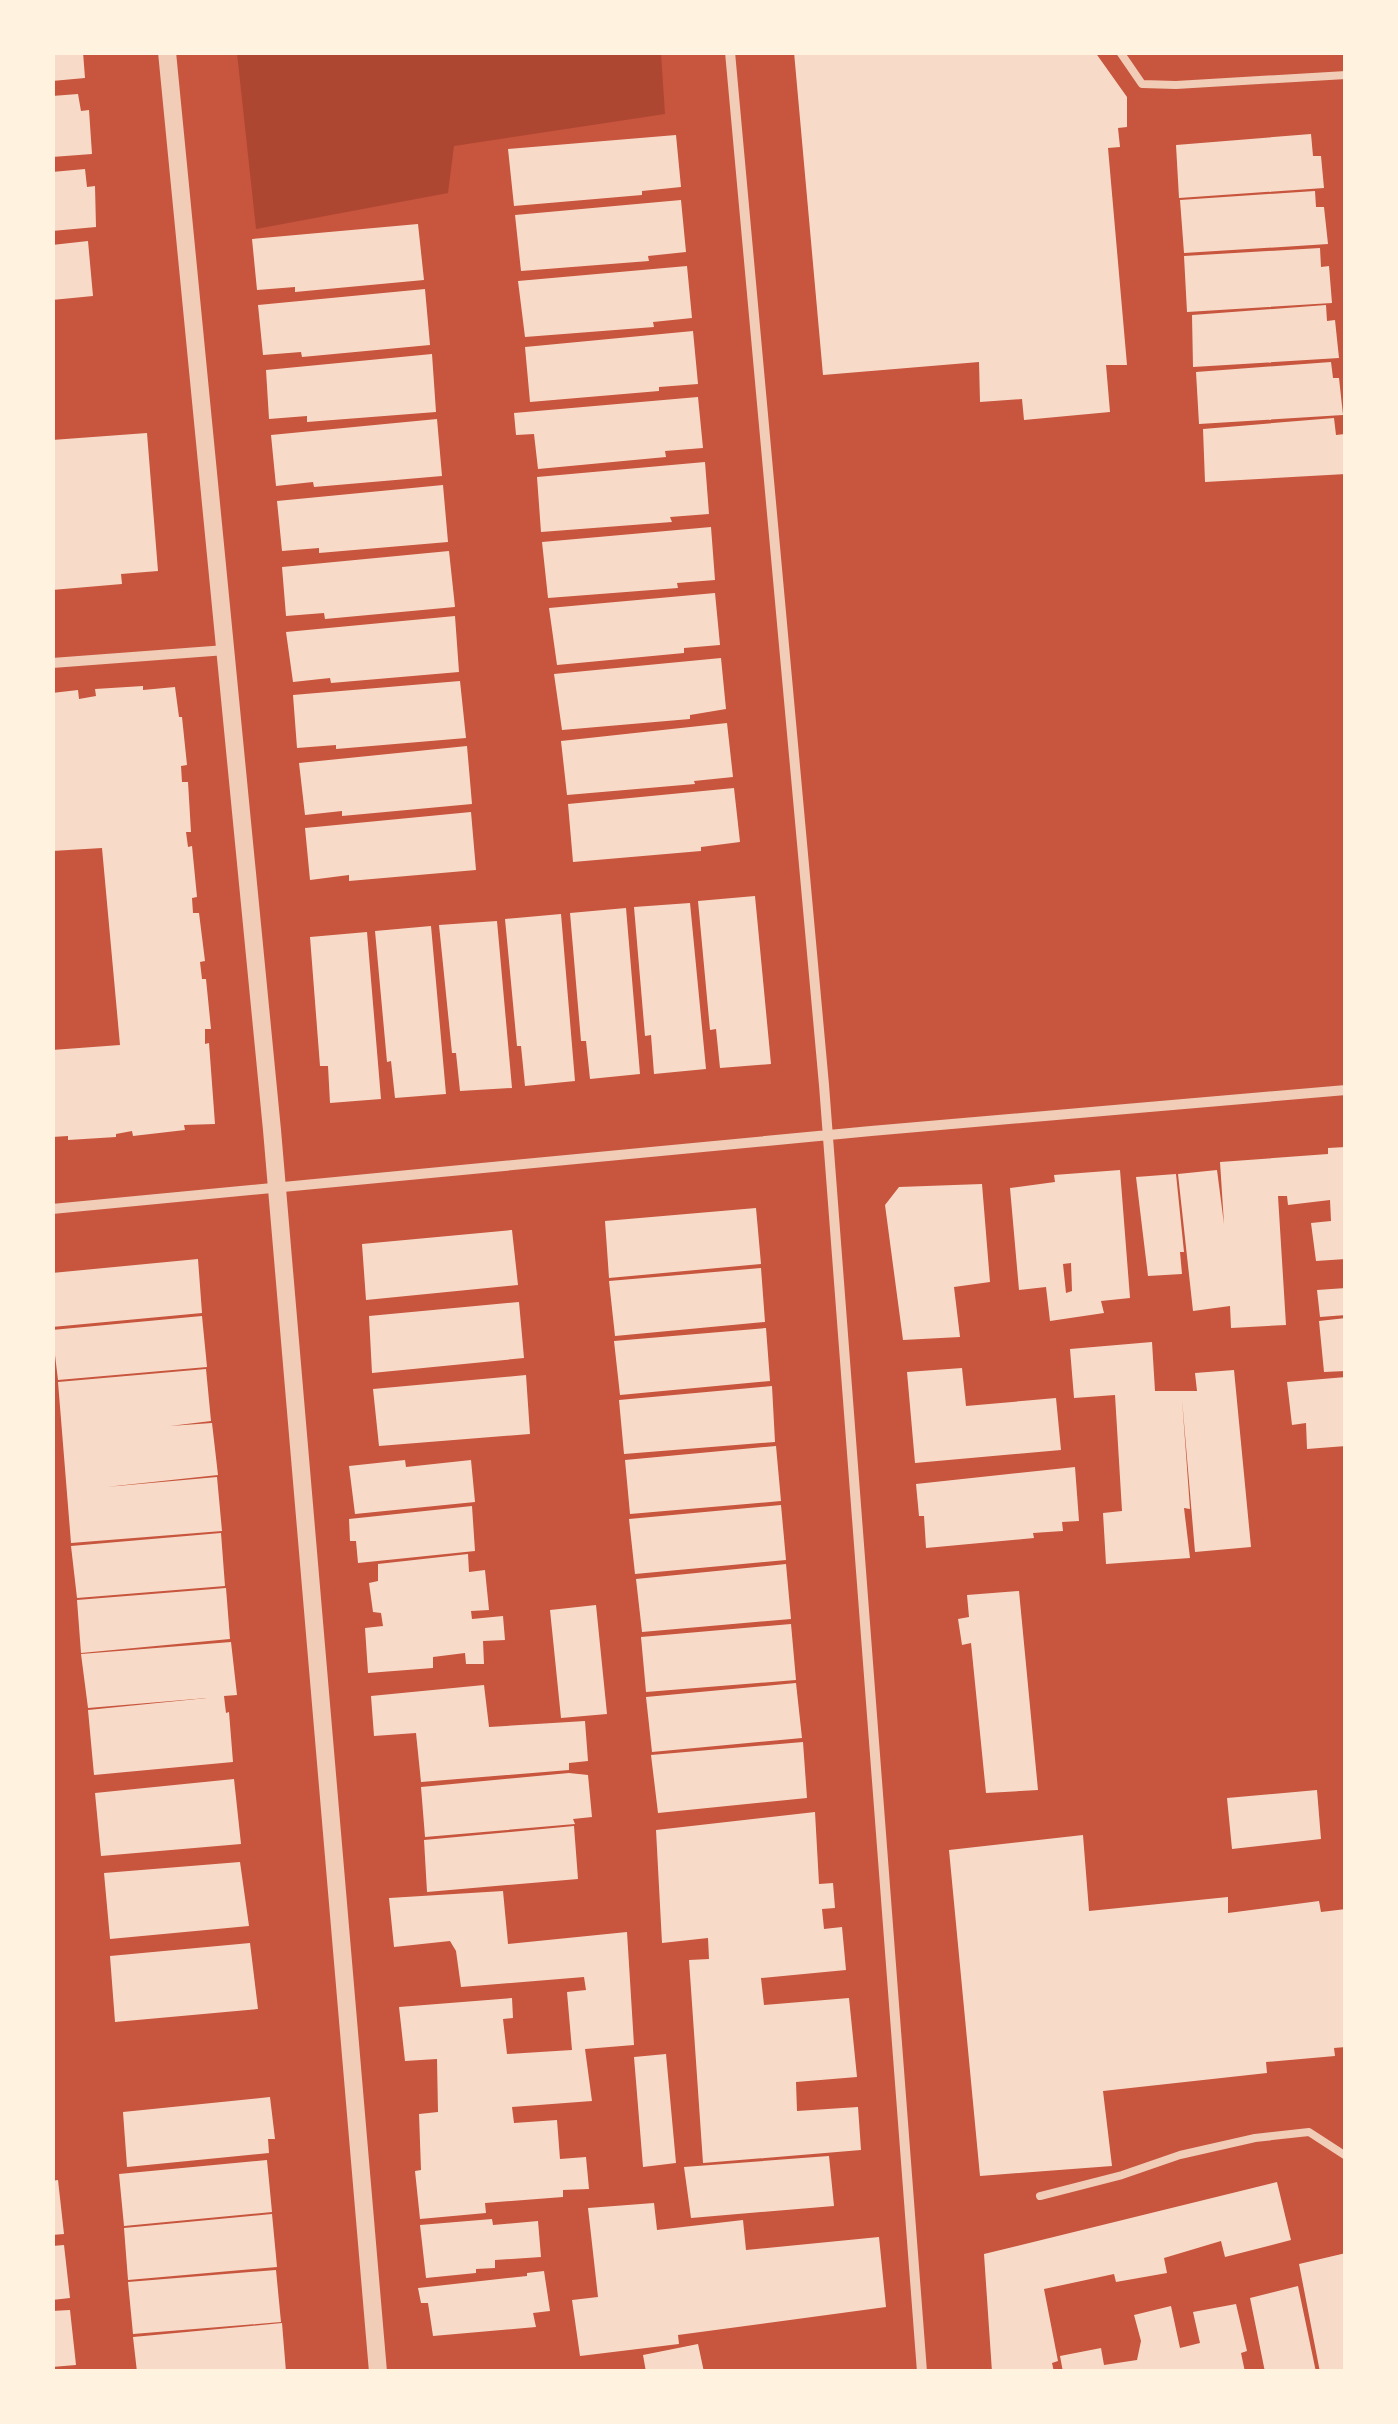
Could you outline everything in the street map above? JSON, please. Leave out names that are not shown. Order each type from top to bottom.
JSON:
[{"type":"street","points":[[167,52],[277,1190],[378,2372]]},
{"type":"street","points":[[730,52],[828,1135],[922,2372]]},
{"type":"street","points":[[52,663],[226,650]]},
{"type":"street","points":[[52,1210],[828,1135],[1346,1090]]},
{"type":"lane","points":[[1120,52],[1142,84],[1346,75]]},
{"type":"lane","points":[[1040,2196],[1122,2175],[1180,2154],[1254,2138],[1308,2132],[1346,2156]]},
{"type":"shaded area","points":[[237,53],[661,53],[665,114],[454,146],[448,193],[256,229]]},
{"type":"building","points":[[52,52],[83,52],[85,78],[52,81]]},
{"type":"building","points":[[794,52],[1095,52],[1127,97],[1127,127],[1118,128],[1120,147],[1108,148],[1127,365],[1106,365],[1110,412],[1024,420],[1022,399],[980,402],[979,362],[823,375]]},
{"type":"building","points":[[78,94],[81,111],[89,110],[92,154],[52,157],[52,96]]},
{"type":"building","points":[[1311,134],[1313,156],[1321,156],[1324,188],[1179,198],[1176,145]]},
{"type":"building","points":[[676,135],[681,187],[642,191],[642,195],[514,206],[508,149]]},
{"type":"building","points":[[85,169],[87,187],[95,186],[96,227],[52,231],[52,172]]},
{"type":"building","points":[[1315,191],[1316,207],[1324,207],[1328,244],[1184,253],[1180,200]]},
{"type":"building","points":[[681,200],[686,252],[648,256],[649,261],[521,271],[515,215]]},
{"type":"building","points":[[418,224],[424,280],[295,292],[295,287],[257,290],[252,239]]},
{"type":"building","points":[[88,241],[93,296],[52,300],[52,245]]},
{"type":"building","points":[[1320,248],[1321,267],[1329,266],[1332,303],[1187,312],[1184,256]]},
{"type":"building","points":[[687,266],[692,318],[653,322],[654,327],[525,337],[518,281]]},
{"type":"building","points":[[425,289],[430,345],[302,357],[301,352],[263,355],[258,305]]},
{"type":"building","points":[[1326,305],[1327,321],[1335,320],[1339,358],[1193,367],[1192,315]]},
{"type":"building","points":[[693,331],[698,384],[530,402],[525,347]]},
{"type":"building","points":[[432,354],[436,412],[307,422],[307,416],[269,419],[266,370]]},
{"type":"building","points":[[1331,362],[1333,378],[1339,378],[1343,415],[1199,424],[1196,372]]},
{"type":"building","points":[[698,397],[703,448],[665,451],[666,457],[538,469],[534,434],[516,435],[514,413]]},
{"type":"building","points":[[1334,418],[1336,435],[1345,434],[1346,474],[1205,482],[1203,429]]},
{"type":"building","points":[[437,419],[442,476],[314,487],[313,482],[276,486],[271,435]]},
{"type":"building","points":[[147,433],[158,571],[121,574],[122,584],[52,590],[52,440]]},
{"type":"building","points":[[705,462],[709,514],[670,517],[672,522],[541,532],[537,477]]},
{"type":"building","points":[[443,485],[448,542],[319,553],[319,548],[282,551],[277,501]]},
{"type":"building","points":[[711,527],[715,580],[677,583],[678,588],[548,598],[542,542]]},
{"type":"building","points":[[449,551],[455,607],[325,619],[324,613],[286,616],[282,567]]},
{"type":"building","points":[[715,593],[720,645],[684,648],[684,653],[557,665],[549,608]]},
{"type":"building","points":[[455,616],[459,672],[331,683],[330,678],[293,682],[286,632]]},
{"type":"building","points":[[721,658],[726,709],[690,715],[690,719],[562,730],[554,674]]},
{"type":"building","points":[[460,681],[466,738],[336,749],[336,745],[297,748],[293,695]]},
{"type":"building","points":[[143,686],[143,690],[175,687],[182,717],[187,765],[181,766],[182,782],[188,782],[191,832],[186,832],[188,847],[192,846],[197,897],[192,898],[193,913],[199,913],[205,961],[200,962],[202,979],[206,979],[211,1029],[205,1029],[205,1044],[209,1043],[215,1124],[184,1125],[185,1130],[133,1136],[132,1131],[116,1137],[68,1140],[68,1136],[52,1137],[52,1050],[120,1045],[102,848],[52,851],[52,693],[78,690],[79,699],[96,696],[95,689]]},
{"type":"building","points":[[727,723],[733,777],[567,795],[561,741]]},
{"type":"building","points":[[467,746],[472,804],[342,816],[342,811],[305,815],[299,763]]},
{"type":"building","points":[[734,788],[740,842],[701,847],[701,851],[573,862],[568,804]]},
{"type":"building","points":[[471,812],[476,870],[349,881],[349,875],[310,880],[305,828]]},
{"type":"building","points":[[755,896],[771,1064],[720,1068],[716,1029],[710,1030],[698,901]]},
{"type":"building","points":[[690,903],[706,1069],[654,1074],[651,1035],[645,1036],[634,907]]},
{"type":"building","points":[[626,908],[640,1074],[590,1079],[586,1041],[581,1041],[570,913]]},
{"type":"building","points":[[561,914],[575,1081],[525,1086],[521,1046],[517,1046],[505,919]]},
{"type":"building","points":[[497,921],[512,1088],[460,1091],[456,1053],[452,1053],[439,925]]},
{"type":"building","points":[[431,926],[446,1094],[395,1098],[391,1061],[387,1062],[375,931]]},
{"type":"building","points":[[367,932],[381,1099],[330,1103],[328,1066],[320,1066],[310,937]]},
{"type":"building","points":[[1346,1147],[1346,1259],[1316,1261],[1311,1223],[1331,1221],[1330,1200],[1288,1205],[1287,1196],[1278,1196],[1286,1325],[1231,1328],[1230,1306],[1193,1311],[1178,1174],[1217,1170],[1224,1224],[1220,1162],[1328,1154],[1328,1148]]},
{"type":"building","points":[[1120,1170],[1130,1298],[1101,1301],[1104,1313],[1050,1321],[1046,1287],[1019,1290],[1010,1188],[1055,1182],[1054,1175]],"holes":[[[1071,1263],[1072,1291],[1066,1293],[1063,1264]]]},
{"type":"building","points":[[1176,1174],[1184,1252],[1180,1252],[1182,1274],[1148,1276],[1136,1177]]},
{"type":"building","points":[[982,1184],[990,1282],[954,1287],[960,1337],[903,1340],[885,1205],[899,1187]]},
{"type":"building","points":[[756,1208],[761,1264],[609,1278],[605,1221]]},
{"type":"building","points":[[512,1230],[518,1285],[366,1300],[362,1244]]},
{"type":"building","points":[[198,1259],[202,1313],[52,1327],[52,1273]]},
{"type":"building","points":[[761,1268],[765,1322],[615,1336],[609,1281]]},
{"type":"building","points":[[1346,1288],[1346,1315],[1320,1317],[1317,1290]]},
{"type":"building","points":[[519,1302],[524,1358],[372,1373],[369,1316]]},
{"type":"building","points":[[202,1316],[207,1367],[58,1380],[52,1330]]},
{"type":"building","points":[[1346,1318],[1346,1371],[1324,1372],[1319,1321]]},
{"type":"building","points":[[766,1328],[770,1381],[620,1395],[614,1341]]},
{"type":"building","points":[[1152,1342],[1155,1391],[1197,1391],[1195,1373],[1234,1370],[1251,1547],[1195,1552],[1182,1399],[1190,1509],[1184,1508],[1190,1558],[1106,1564],[1103,1513],[1122,1511],[1115,1395],[1074,1398],[1070,1349]]},
{"type":"building","points":[[962,1368],[966,1406],[1056,1398],[1061,1450],[915,1463],[907,1372]]},
{"type":"building","points":[[206,1369],[211,1421],[170,1426],[212,1423],[218,1475],[106,1487],[217,1477],[222,1531],[71,1543],[58,1382]]},
{"type":"building","points":[[526,1375],[530,1434],[379,1446],[373,1389]]},
{"type":"building","points":[[1346,1377],[1346,1446],[1307,1449],[1306,1423],[1292,1425],[1287,1382]]},
{"type":"building","points":[[772,1386],[775,1442],[624,1454],[619,1400]]},
{"type":"building","points":[[776,1446],[781,1501],[630,1514],[625,1460]]},
{"type":"building","points":[[405,1460],[406,1467],[471,1460],[475,1502],[355,1514],[349,1466]]},
{"type":"building","points":[[1075,1467],[1079,1521],[1062,1522],[1063,1531],[1033,1533],[1034,1538],[926,1548],[916,1484]]},
{"type":"building","points":[[781,1505],[786,1560],[635,1574],[629,1519]]},
{"type":"building","points":[[472,1506],[475,1551],[358,1563],[356,1541],[350,1541],[349,1519]]},
{"type":"building","points":[[221,1533],[225,1586],[77,1598],[71,1546]]},
{"type":"building","points":[[468,1554],[469,1572],[485,1570],[489,1610],[471,1611],[472,1619],[503,1616],[505,1640],[483,1641],[484,1664],[466,1664],[465,1653],[433,1657],[433,1668],[368,1673],[365,1628],[383,1626],[381,1613],[373,1612],[369,1583],[378,1581],[378,1564]]},
{"type":"building","points":[[786,1564],[791,1619],[642,1632],[636,1579]]},
{"type":"building","points":[[226,1588],[230,1639],[81,1653],[77,1600]]},
{"type":"building","points":[[1019,1591],[1038,1790],[986,1793],[971,1643],[962,1645],[958,1619],[969,1617],[967,1595]]},
{"type":"building","points":[[596,1605],[607,1714],[561,1718],[550,1610]]},
{"type":"building","points":[[791,1624],[796,1680],[646,1692],[641,1637]]},
{"type":"building","points":[[231,1642],[237,1695],[224,1696],[233,1762],[94,1775],[88,1710],[207,1698],[88,1708],[81,1654]]},
{"type":"building","points":[[796,1683],[802,1738],[652,1752],[646,1697]]},
{"type":"building","points":[[484,1685],[489,1727],[585,1721],[588,1761],[569,1763],[569,1770],[421,1782],[416,1733],[374,1736],[371,1696]]},
{"type":"building","points":[[803,1742],[807,1798],[658,1813],[651,1755]]},
{"type":"building","points":[[569,1773],[588,1775],[592,1817],[573,1819],[575,1824],[425,1837],[421,1787]]},
{"type":"building","points":[[234,1779],[241,1844],[101,1856],[95,1793]]},
{"type":"building","points":[[1317,1790],[1321,1839],[1232,1849],[1227,1798]]},
{"type":"building","points":[[815,1812],[819,1884],[833,1883],[835,1908],[822,1909],[824,1929],[842,1927],[846,1970],[761,1978],[764,2005],[849,1998],[857,2077],[796,2082],[797,2111],[858,2107],[861,2150],[703,2163],[689,1960],[709,1959],[708,1938],[662,1943],[656,1830]]},
{"type":"building","points":[[574,1826],[578,1879],[427,1892],[424,1840]]},
{"type":"building","points":[[1083,1835],[1089,1911],[1228,1897],[1228,1913],[1319,1901],[1321,1912],[1346,1909],[1346,2047],[1334,2048],[1335,2056],[1266,2062],[1267,2073],[1103,2091],[1112,2166],[980,2176],[949,1850]]},
{"type":"building","points":[[240,1862],[249,1926],[110,1939],[104,1873]]},
{"type":"building","points":[[503,1891],[508,1944],[627,1932],[634,2045],[585,2049],[592,2101],[512,2107],[514,2123],[557,2120],[560,2159],[586,2157],[589,2189],[563,2190],[563,2197],[485,2203],[486,2213],[420,2219],[415,2171],[421,2170],[419,2114],[438,2112],[437,2059],[405,2061],[399,2007],[512,1998],[513,2018],[503,2019],[507,2054],[572,2050],[567,1992],[586,1990],[584,1977],[461,1987],[456,1951],[450,1941],[394,1947],[389,1898]]},
{"type":"building","points":[[250,1943],[258,2009],[115,2022],[110,1956]]},
{"type":"building","points":[[666,2054],[676,2163],[643,2167],[634,2057]]},
{"type":"building","points":[[270,2097],[275,2139],[268,2139],[269,2153],[127,2167],[123,2112]]},
{"type":"building","points":[[829,2156],[834,2206],[691,2218],[684,2167]]},
{"type":"building","points":[[267,2160],[272,2212],[124,2226],[119,2174]]},
{"type":"building","points":[[58,2180],[64,2234],[52,2235],[52,2181]]},
{"type":"building","points":[[1277,2182],[1291,2240],[1225,2257],[1221,2241],[1164,2258],[1167,2273],[1116,2282],[1114,2274],[1044,2289],[1058,2361],[1052,2363],[1054,2372],[992,2372],[984,2254]]},
{"type":"building","points":[[654,2203],[657,2230],[743,2220],[746,2250],[879,2237],[886,2307],[678,2335],[679,2344],[580,2356],[572,2300],[598,2297],[588,2208]]},
{"type":"building","points":[[272,2214],[277,2267],[128,2280],[124,2228]]},
{"type":"building","points":[[492,2219],[493,2225],[538,2221],[541,2257],[495,2260],[495,2268],[476,2269],[476,2273],[426,2278],[420,2225]]},
{"type":"building","points":[[64,2245],[70,2298],[52,2300],[52,2246]]},
{"type":"building","points":[[1346,2253],[1346,2372],[1320,2372],[1299,2264]]},
{"type":"building","points":[[276,2270],[281,2322],[133,2334],[128,2282]]},
{"type":"building","points":[[544,2271],[550,2311],[533,2313],[536,2327],[433,2336],[428,2303],[421,2303],[418,2288]]},
{"type":"building","points":[[1298,2286],[1316,2372],[1265,2372],[1250,2298]]},
{"type":"building","points":[[1236,2304],[1247,2351],[1241,2353],[1245,2372],[1063,2372],[1060,2356],[1101,2348],[1104,2365],[1137,2360],[1141,2341],[1134,2315],[1171,2306],[1180,2348],[1200,2343],[1193,2312]]},
{"type":"building","points":[[70,2310],[76,2365],[52,2367],[52,2311]]},
{"type":"building","points":[[282,2323],[286,2372],[137,2372],[133,2337]]},
{"type":"building","points":[[698,2344],[704,2372],[646,2372],[643,2355]]}]
